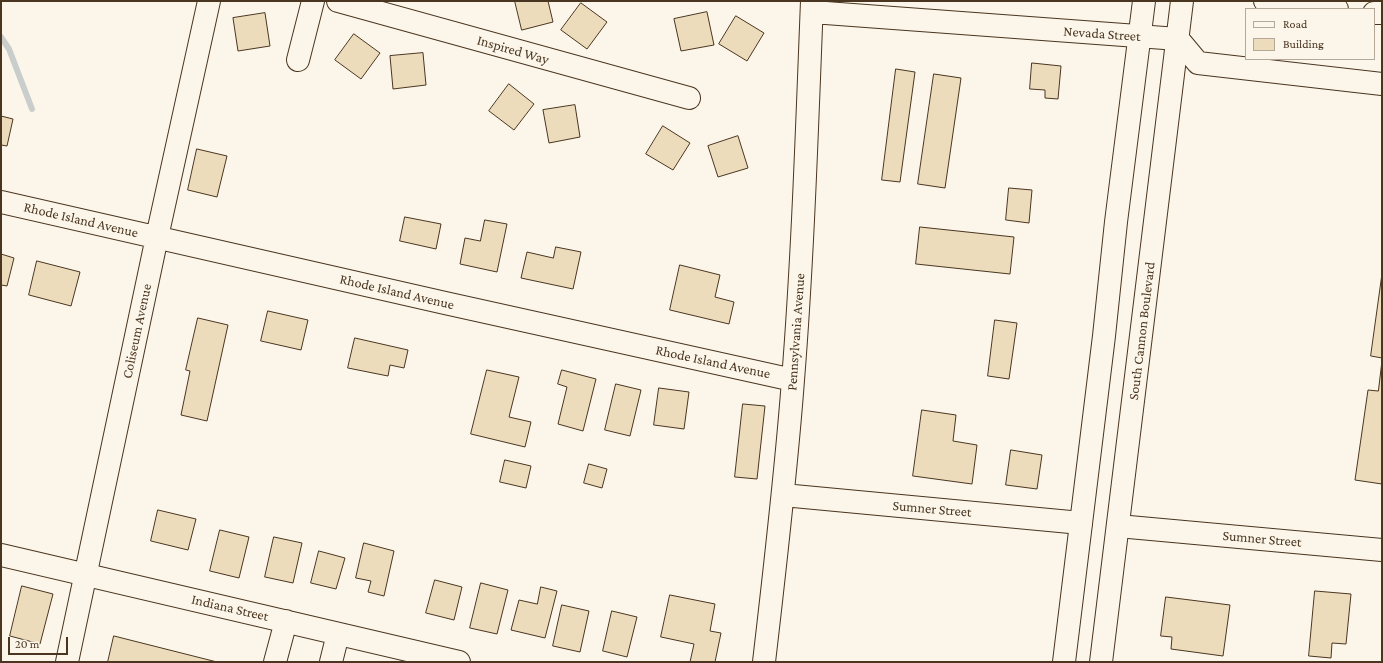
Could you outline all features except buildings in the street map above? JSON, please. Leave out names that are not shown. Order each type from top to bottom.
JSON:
[{"type":"street","name":"Coliseum Avenue","points":[[67,662],[157,237],[209,1]]},
{"type":"street","points":[[298,60],[313,1]]},
{"type":"street","name":"Inspired Way","points":[[338,1],[689,98]]},
{"type":"street","points":[[1064,662],[1104,344],[1116,222],[1144,1]]},
{"type":"street","name":"South Cannon Boulevard","points":[[1101,662],[1182,1]]},
{"type":"street","points":[[1265,1],[1295,7],[1316,8]]},
{"type":"street","name":"Nevada Street","points":[[812,6],[1139,37],[1178,39]]},
{"type":"street","name":"Pennsylvania Avenue","points":[[764,662],[783,495],[794,380],[812,6]]},
{"type":"street","points":[[1178,39],[1198,62],[1288,66],[1382,84]]},
{"type":"street","name":"Rhode Island Avenue","points":[[1,202],[445,303],[794,380]]},
{"type":"street","name":"Sumner Street","points":[[783,495],[1081,523]]},
{"type":"street","name":"Sumner Street","points":[[1118,526],[1382,550]]},
{"type":"street","name":"Indiana Street","points":[[1,555],[459,662]]},
{"type":"street","points":[[275,662],[286,621]]},
{"type":"street","points":[[331,662],[338,634]]},
{"type":"waterway","points":[[1,37],[9,49],[32,109]]}]
